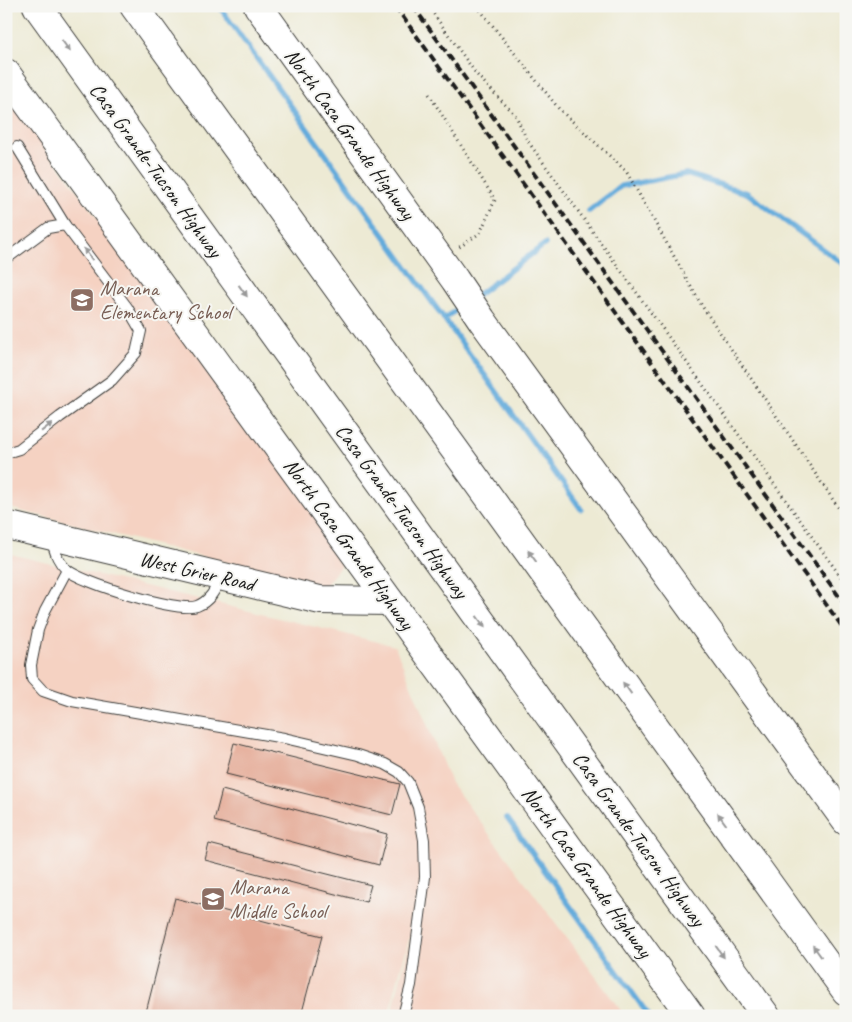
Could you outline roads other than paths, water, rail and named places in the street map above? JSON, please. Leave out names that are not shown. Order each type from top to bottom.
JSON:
[{"type":"main road","name":"Casa Grande-Tucson Highway","points":[[37,6],[766,1016]]},
{"type":"main road","points":[[134,6],[846,991]]},
{"type":"main road","name":"North Casa Grande Highway","points":[[258,6],[482,320],[846,821]]},
{"type":"main road","name":"North Casa Grande Highway","points":[[6,73],[691,1016]]},
{"type":"main road","name":"West Grier Road","points":[[6,525],[320,600],[389,600]]},
{"type":"lane","points":[[6,453],[19,449],[112,380],[136,353],[141,331],[127,307],[66,225],[16,147]]},
{"type":"lane","points":[[6,260],[48,228],[66,225]]},
{"type":"lane","points":[[50,536],[57,559],[67,570],[82,579],[111,590],[181,607],[195,607],[209,600],[222,577]]},
{"type":"lane","points":[[67,570],[45,611],[38,630],[31,665],[32,680],[43,690],[72,701],[284,738],[358,755],[385,764],[399,772],[408,782],[418,807],[424,840],[425,877],[411,986],[404,1016]]},
{"type":"waterway","points":[[219,6],[581,509]]},
{"type":"waterway","points":[[589,211],[621,186],[686,174],[747,193],[846,266]]},
{"type":"waterway","points":[[475,297],[545,244]]},
{"type":"waterway","points":[[444,319],[463,305]]},
{"type":"waterway","points":[[507,818],[649,1016]]},
{"type":"railway","points":[[395,6],[846,632]]},
{"type":"railway","points":[[413,6],[846,606]]},
{"type":"place","name":"Marana Elementary School","points":[[82,300]]},
{"type":"place","name":"Marana Middle School","points":[[213,899]]}]
